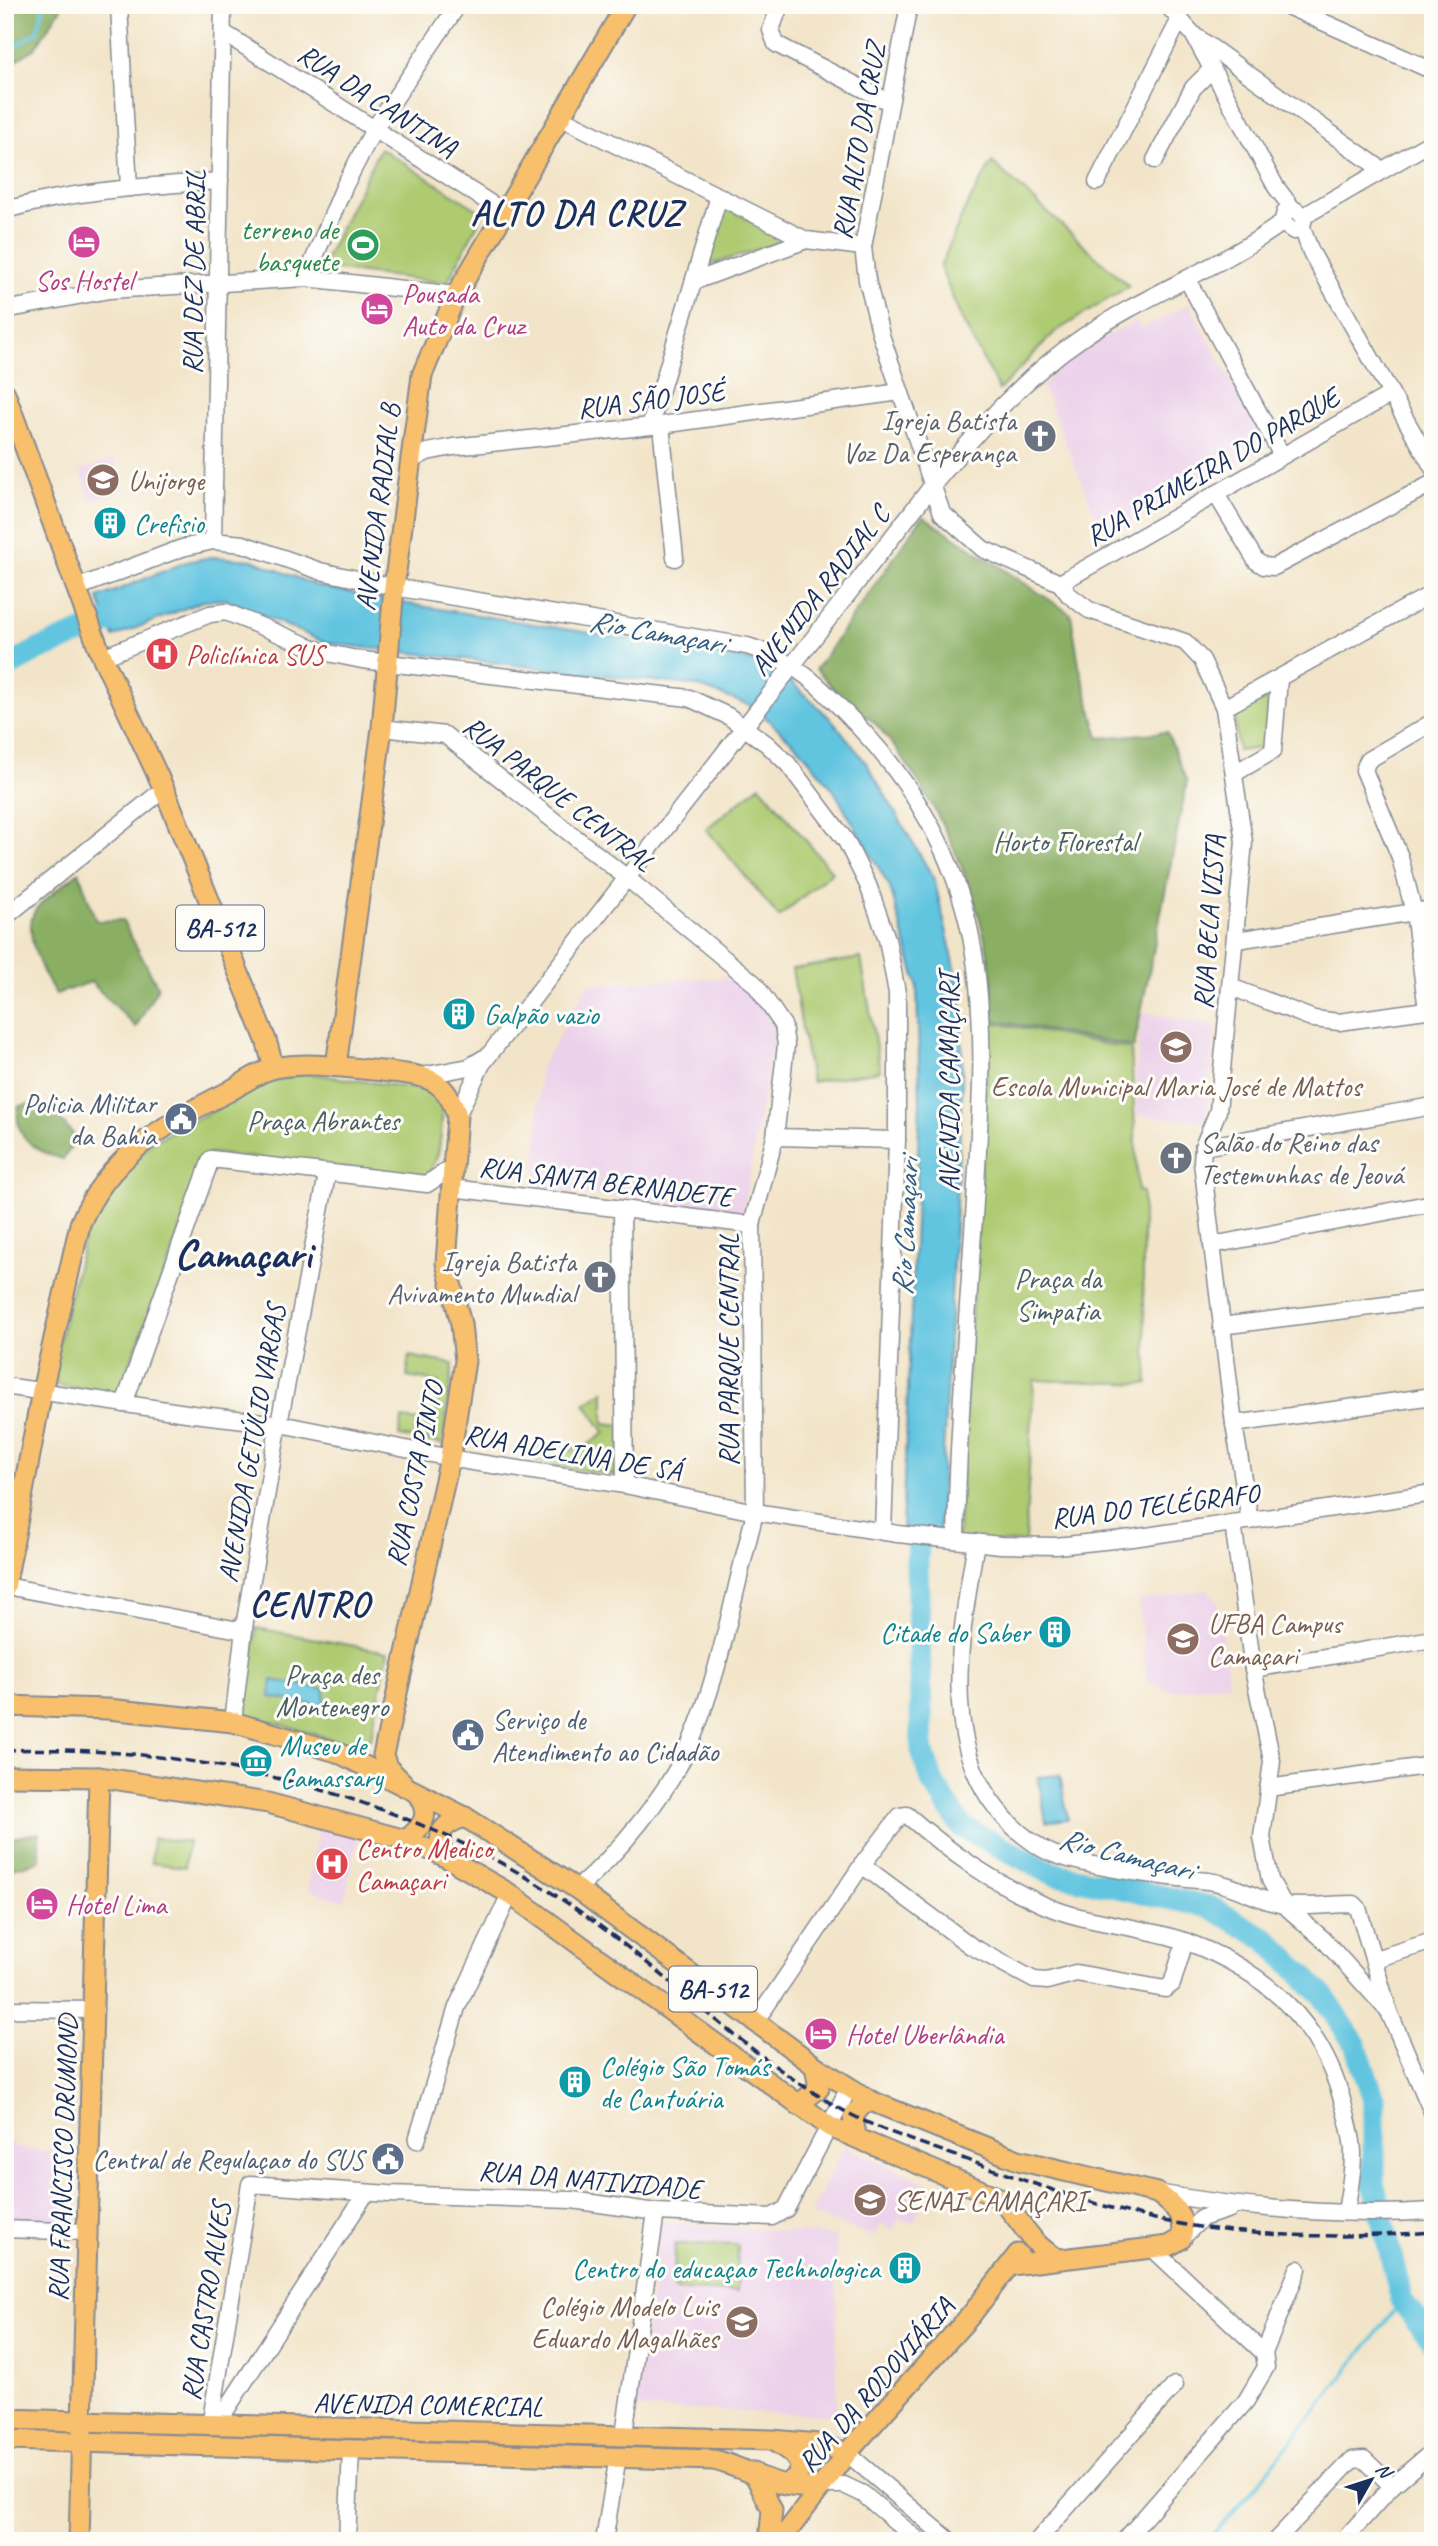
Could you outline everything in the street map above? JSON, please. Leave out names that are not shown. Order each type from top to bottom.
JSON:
[{"type":"main road","name":"AVENIDA RADIAL B","points":[[336,1066],[382,728],[394,591],[422,375],[456,295],[626,5]]},
{"type":"main road","name":"BA-512","points":[[8,406],[100,651],[164,789],[266,1040],[274,1068]]},
{"type":"main road","points":[[5,1586],[42,1391],[80,1224],[90,1199],[114,1167],[136,1146],[184,1114],[274,1068],[336,1066],[421,1076],[439,1084],[453,1103],[457,1116]]},
{"type":"main road","name":"BA-512","points":[[454,1167],[453,1133],[457,1116]]},
{"type":"main road","name":"RUA COSTA PINTO","points":[[410,1788],[387,1767],[383,1755],[450,1458],[466,1361],[461,1324],[446,1263],[454,1167]]},
{"type":"main road","points":[[5,1706],[108,1709],[233,1722],[337,1752],[410,1788],[426,1806],[427,1814],[423,1824],[406,1840]]},
{"type":"main road","points":[[5,1776],[99,1777],[268,1802],[406,1840],[444,1856],[510,1894],[830,2127],[996,2197],[1008,2206],[1033,2242],[1055,2258]]},
{"type":"main road","name":"RUA FRANCISCO DRUMOND","points":[[79,2541],[99,1777]]},
{"type":"main road","name":"BA-512","points":[[410,1788],[464,1817],[577,1889],[815,2066],[871,2101],[1018,2160],[1157,2193]]},
{"type":"main road","points":[[444,1856],[440,1832],[446,1824],[464,1817]]},
{"type":"main road","points":[[798,2105],[819,2088],[815,2066]]},
{"type":"main road","points":[[856,2137],[853,2116],[862,2105],[871,2101]]},
{"type":"main road","points":[[1012,2264],[1055,2258],[1168,2250],[1183,2223],[1179,2212],[1157,2193]]},
{"type":"main road","name":"RUA DA RODOVIÁRIA","points":[[780,2541],[847,2454],[971,2315],[1012,2264],[1022,2248],[1020,2224]]},
{"type":"main road","name":"AVENIDA COMERCIAL","points":[[5,2419],[220,2431],[624,2434],[772,2440],[819,2444],[847,2454]]},
{"type":"main road","points":[[819,2444],[853,2435],[874,2423]]},
{"type":"main road","name":"AVENIDA COMERCIAL","points":[[5,2440],[81,2442],[220,2431],[351,2450],[714,2460],[785,2485],[807,2489],[822,2485]]},
{"type":"main road","points":[[772,2440],[789,2449],[799,2463],[800,2470],[794,2480],[785,2485]]},
{"type":"main road","points":[[754,2473],[772,2510],[769,2541]]},
{"type":"street","points":[[119,5],[129,188]]},
{"type":"street","name":"RUA DEZ DE ABRIL","points":[[213,541],[223,5]]},
{"type":"street","points":[[306,278],[344,187],[374,129],[458,5]]},
{"type":"street","points":[[780,5],[771,30],[776,44],[890,102]]},
{"type":"street","points":[[1167,5],[1193,34],[1293,220],[1433,468]]},
{"type":"street","points":[[1285,5],[1433,71]]},
{"type":"street","name":"RUA ALTO DA CRUZ","points":[[908,6],[863,247],[867,280],[881,335],[932,486]]},
{"type":"street","points":[[1097,182],[1180,19]]},
{"type":"street","name":"RUA DA CANTINA","points":[[224,33],[504,212]]},
{"type":"street","points":[[1193,34],[1382,170]]},
{"type":"street","points":[[1155,160],[1193,88],[1212,69]]},
{"type":"street","points":[[560,117],[806,240],[863,247]]},
{"type":"street","name":"AVENIDA RADIAL C","points":[[457,1116],[473,1078],[492,1052],[932,486],[998,409],[1042,368],[1084,336],[1433,141]]},
{"type":"street","points":[[5,210],[47,198],[220,181]]},
{"type":"street","points":[[675,558],[655,426],[719,196]]},
{"type":"street","points":[[695,281],[806,240]]},
{"type":"street","points":[[5,310],[109,290],[306,278],[456,295]]},
{"type":"street","points":[[1187,279],[1281,454]]},
{"type":"street","name":"RUA SÃO JOSÉ","points":[[411,460],[427,452],[453,447],[655,426],[900,392]]},
{"type":"street","name":"RUA PRIMEIRA DO PARQUE","points":[[1060,583],[1281,454],[1391,394]]},
{"type":"street","points":[[1216,494],[1256,561],[1264,566],[1275,566],[1433,483]]},
{"type":"street","name":"RUA BELA VISTA","points":[[932,486],[942,513],[983,549],[1060,583],[1069,595],[1089,610],[1185,642],[1194,649],[1224,708],[1244,842],[1237,940],[1218,1111],[1203,1147],[1202,1162],[1234,1424],[1250,1521]]},
{"type":"street","name":"AVENIDA CAMAÇARI","points":[[81,595],[182,548],[213,541],[243,544],[320,571],[394,591],[747,646],[775,654],[884,753],[923,809],[954,879],[970,936],[978,991],[980,1127],[949,1540]]},
{"type":"street","points":[[1224,708],[1433,593]]},
{"type":"street","name":"AVENIDA CAMAÇARI","points":[[100,651],[210,614],[226,612],[323,652],[690,698],[750,722],[788,764],[846,841],[868,885],[887,939],[897,993],[891,1533]]},
{"type":"street","points":[[1235,773],[1273,751],[1279,680]]},
{"type":"street","points":[[1231,987],[1314,1018],[1339,1022],[1430,1010],[1414,912],[1400,857],[1364,766],[1368,760],[1433,722]]},
{"type":"street","name":"RUA PARQUE CENTRAL","points":[[382,728],[445,735],[627,878],[755,984],[783,1025],[786,1045],[775,1137],[752,1225],[755,1512],[701,1715],[688,1748],[669,1783],[601,1866],[577,1889]]},
{"type":"street","points":[[5,917],[164,789]]},
{"type":"street","points":[[1237,940],[1433,909]]},
{"type":"street","points":[[421,1076],[469,1067],[492,1052]]},
{"type":"street","points":[[1203,1147],[1433,1106]]},
{"type":"street","points":[[775,1137],[897,1140]]},
{"type":"street","name":"RUA SANTA BERNADETE","points":[[124,1404],[211,1160],[427,1184],[454,1167]]},
{"type":"street","name":"AVENIDA GETÚLIO VARGAS","points":[[233,1722],[244,1631],[327,1175]]},
{"type":"street","name":"RUA SANTA BERNADETE","points":[[452,1188],[752,1225]]},
{"type":"street","points":[[1212,1245],[1433,1203]]},
{"type":"street","points":[[622,1209],[625,1485]]},
{"type":"street","points":[[1221,1326],[1433,1299]]},
{"type":"street","name":"RUA ADELINA DE SÁ","points":[[5,1386],[280,1424],[450,1458],[625,1485],[755,1512],[891,1533]]},
{"type":"street","points":[[1234,1424],[1433,1396]]},
{"type":"street","name":"RUA DO TELÉGRAFO","points":[[891,1533],[949,1540],[1056,1546],[1250,1521],[1433,1493]]},
{"type":"street","points":[[1233,1523],[1253,1669],[1272,1761],[1262,1837],[1270,1880],[1284,1905],[1324,1940],[1389,2012]]},
{"type":"street","points":[[976,1542],[961,1649],[961,1732],[968,1759],[984,1791],[1000,1811],[1042,1850],[1097,1864],[1213,1882],[1284,1905],[1354,1904],[1358,1908],[1375,1959],[1389,2012],[1433,2114]]},
{"type":"street","points":[[5,1586],[244,1631]]},
{"type":"street","points":[[1253,1669],[1433,1639]]},
{"type":"street","points":[[1268,1788],[1433,1765]]},
{"type":"street","points":[[756,2021],[862,1866],[900,1816],[907,1815],[962,1862],[1045,1905],[1078,1917],[1185,1941],[1238,1964],[1272,1989],[1306,2025],[1328,2057],[1340,2090],[1353,2152],[1352,2212]]},
{"type":"street","points":[[862,1866],[971,1946],[1034,1980],[1047,1981],[1076,1973],[1165,1989],[1172,1984],[1185,1941]]},
{"type":"street","points":[[417,2140],[457,2007],[510,1894]]},
{"type":"street","points":[[1375,1959],[1433,1941]]},
{"type":"street","points":[[5,2008],[95,2010]]},
{"type":"street","name":"RUA DA NATIVIDADE","points":[[250,2184],[366,2193],[572,2200],[656,2212],[726,2217],[780,2215],[786,2209],[849,2088]]},
{"type":"street","name":"RUA CASTRO ALVES","points":[[220,2431],[222,2362],[250,2184]]},
{"type":"street","points":[[220,2431],[246,2374],[366,2193]]},
{"type":"street","points":[[1157,2193],[1239,2207],[1352,2212],[1433,2211]]},
{"type":"street","points":[[1239,2207],[1202,2218],[1168,2250],[1264,2353]]},
{"type":"street","points":[[624,2434],[656,2212]]},
{"type":"street","points":[[5,2229],[88,2232]]},
{"type":"street","points":[[1124,2541],[1246,2401],[1266,2367],[1264,2353],[1298,2269]]},
{"type":"street","points":[[222,2362],[231,2375],[246,2374]]},
{"type":"street","points":[[1037,2541],[1175,2385]]},
{"type":"street","points":[[347,2541],[351,2450]]},
{"type":"street","points":[[1343,2541],[1392,2486],[1433,2451]]},
{"type":"street","points":[[847,2454],[950,2541]]},
{"type":"street","points":[[604,2541],[618,2456]]},
{"type":"street","points":[[1275,2541],[1352,2460],[1364,2459],[1392,2486]]},
{"type":"street","points":[[822,2485],[844,2485],[863,2494],[919,2541]]},
{"type":"shaded area","points":[[1189,304],[1268,447],[1105,538],[1042,385],[1074,355],[1136,320],[1142,329]]},
{"type":"shaded area","name":"Unijorge","points":[[114,458],[125,489],[91,501],[81,471]]},
{"type":"shaded area","points":[[731,977],[757,993],[774,1030],[743,1213],[535,1188],[540,1068],[589,984]]},
{"type":"shaded area","name":"Escola Municipal Maria José de Mattos","points":[[1143,1012],[1215,1026],[1206,1122],[1137,1115],[1136,1068]]},
{"type":"shaded area","name":"UFBA Campus Camaçari","points":[[1208,1590],[1217,1601],[1229,1683],[1170,1691],[1147,1682],[1138,1601]]},
{"type":"shaded area","name":"Centro Medico Camaçari","points":[[318,1825],[358,1837],[344,1901],[308,1890]]},
{"type":"shaded area","points":[[5,2142],[14,2142],[14,2148],[64,2152],[63,2225],[5,2225]]},
{"type":"shaded area","name":"SENAI CAMAÇARI","points":[[844,2146],[930,2185],[913,2224],[899,2218],[894,2229],[881,2224],[874,2236],[810,2215]]},
{"type":"shaded area","name":"Colégio Modelo Luis Eduardo Magalhães","points":[[661,2221],[836,2236],[837,2415],[635,2408]]},
{"type":"green space","points":[[5,5],[63,5],[35,48],[5,68]]},
{"type":"green space","points":[[380,148],[483,213],[447,283],[321,268]]},
{"type":"green space","points":[[992,162],[1129,286],[1055,332],[999,390],[961,318],[940,267],[964,211]]},
{"type":"green space","points":[[724,207],[789,240],[706,266]]},
{"type":"green space","name":"Horto Florestal","points":[[923,516],[1071,614],[1079,665],[1099,738],[1167,732],[1187,782],[1134,1047],[992,1020],[992,983],[986,943],[960,862],[942,823],[921,786],[875,723],[848,704],[816,669]]},
{"type":"green space","points":[[1270,692],[1268,747],[1238,751],[1234,711]]},
{"type":"green space","points":[[760,785],[832,872],[779,917],[706,829]]},
{"type":"green space","points":[[79,872],[96,921],[122,920],[158,987],[136,1027],[91,982],[56,994],[35,952],[32,917],[37,908]]},
{"type":"green space","points":[[861,958],[880,1071],[811,1082],[792,969]]},
{"type":"green space","name":"Praça da Simpatia","points":[[990,1022],[1131,1049],[1138,1191],[1143,1192],[1143,1282],[1148,1384],[1034,1380],[1025,1542],[957,1543]]},
{"type":"green space","name":"Praça Abrantes","points":[[304,1073],[433,1091],[443,1104],[440,1144],[430,1171],[424,1177],[210,1153],[120,1390],[115,1394],[49,1384],[89,1217],[112,1179],[153,1141],[269,1082]]},
{"type":"green space","points":[[34,1103],[49,1108],[77,1138],[63,1159],[35,1147],[23,1135],[19,1126],[19,1106]]},
{"type":"green space","points":[[409,1356],[453,1364],[443,1444],[399,1436],[402,1419],[434,1423],[439,1382],[407,1377]]},
{"type":"green space","points":[[604,1391],[604,1423],[621,1425],[620,1476],[536,1463],[538,1445],[572,1451],[574,1446],[583,1448],[605,1433],[585,1404]]},
{"type":"green space","name":"Praça des Montenegro","points":[[256,1628],[388,1652],[371,1738],[353,1745],[243,1714]]},
{"type":"green space","points":[[39,1833],[40,1861],[5,1870],[5,1839]]},
{"type":"green space","points":[[153,1838],[188,1842],[185,1867],[151,1863]]},
{"type":"green space","points":[[675,2244],[738,2245],[737,2292],[674,2290]]},
{"type":"water","points":[[211,557],[253,560],[317,586],[408,604],[741,657],[787,678],[833,721],[867,764],[934,879],[962,997],[962,1087],[939,1531],[902,1531],[920,1102],[917,984],[890,887],[833,789],[801,750],[754,707],[697,686],[326,643],[225,599],[203,601],[114,637],[98,598],[186,562]]},
{"type":"water","points":[[272,1680],[325,1689],[324,1706],[270,1697]]},
{"type":"water","points":[[1060,1775],[1068,1819],[1046,1822],[1038,1777]]},
{"type":"waterway","points":[[5,53],[37,32],[44,5]]},
{"type":"waterway","name":"Rio Camaçari","points":[[5,668],[38,650],[137,610]]},
{"type":"waterway","name":"Rio Camaçari","points":[[920,1515],[917,1562],[922,1750],[933,1783],[962,1827],[1052,1873],[1210,1907],[1266,1939],[1323,1996],[1355,2044],[1374,2099],[1374,2186],[1402,2301],[1433,2342]]},
{"type":"waterway","points":[[1208,2541],[1257,2485],[1402,2301]]},
{"type":"railway","points":[[5,1750],[80,1751],[156,1757],[231,1768],[306,1786],[378,1808],[449,1837],[516,1871],[579,1911],[771,2063],[839,2108],[899,2136],[1030,2182],[1146,2217],[1215,2229],[1326,2236],[1433,2232]]},
{"type":"place","name":"Sos Hostel","points":[[84,242]]},
{"type":"place","name":"terreno de basquete","points":[[363,245]]},
{"type":"place","name":"Pousada Auto da Cruz","points":[[377,309]]},
{"type":"place","name":"Igreja Batista Voz Da Esperança","points":[[1040,436]]},
{"type":"place","name":"Unijorge","points":[[103,480]]},
{"type":"place","name":"Crefisio","points":[[110,523]]},
{"type":"place","name":"Policlínica SUS","points":[[162,654]]},
{"type":"place","name":"Galpão vazio","points":[[459,1014]]},
{"type":"place","name":"Escola Municipal Maria José de Mattos","points":[[1176,1047]]},
{"type":"place","name":"Policia Militar da Bahia","points":[[181,1119]]},
{"type":"place","name":"Salão do Reino das Testemunhas de Jeová","points":[[1176,1158]]},
{"type":"place","name":"Igreja Batista Avivamento Mundial","points":[[600,1277]]},
{"type":"place","name":"Citade do Saber","points":[[1055,1632]]},
{"type":"place","name":"UFBA Campus Camaçari","points":[[1183,1639]]},
{"type":"place","name":"Serviço de Atendimento ao Cidadão","points":[[468,1735]]},
{"type":"place","name":"Museu de Camassary","points":[[256,1761]]},
{"type":"place","name":"Centro Medico Camaçari","points":[[332,1864]]},
{"type":"place","name":"Hotel Lima","points":[[42,1904]]},
{"type":"place","name":"Hotel Uberlândia","points":[[821,2034]]},
{"type":"place","name":"Colégio São Tomás de Cantuária","points":[[575,2082]]},
{"type":"place","name":"Central de Regulaçao do SUS","points":[[388,2159]]},
{"type":"place","name":"SENAI CAMAÇARI","points":[[870,2200]]},
{"type":"place","name":"Centro do educaçao Technologica","points":[[905,2268]]},
{"type":"place","name":"Colégio Modelo Luis Eduardo Magalhães","points":[[742,2322]]},
{"type":"district","name":"ALTO DA CRUZ","points":[[577,213]]},
{"type":"district","name":"Camaçari","points":[[243,1253]]},
{"type":"district","name":"CENTRO","points":[[310,1604]]}]
